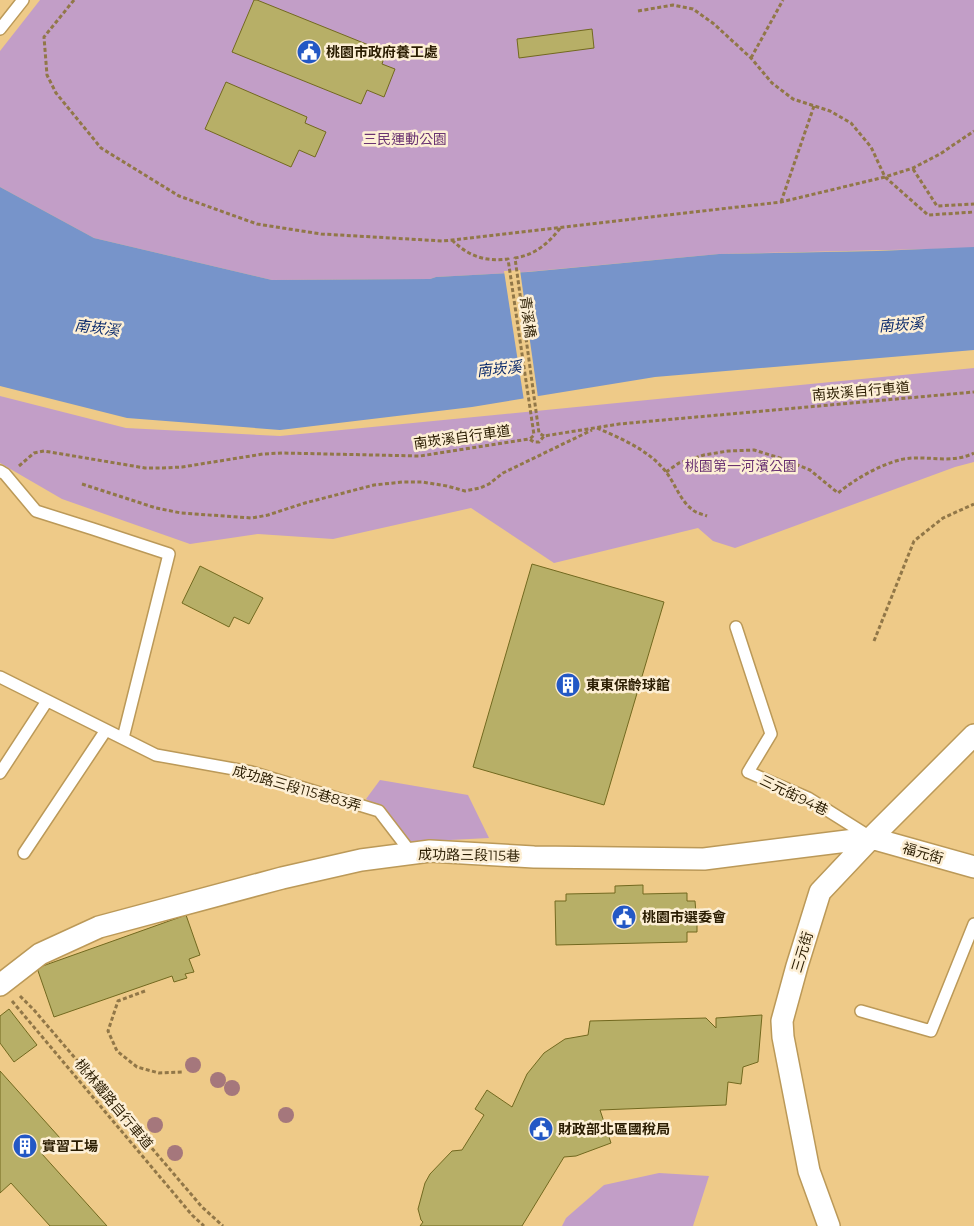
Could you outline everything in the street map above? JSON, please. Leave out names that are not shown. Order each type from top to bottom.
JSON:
[{"type":"street","name":"三元街","points":[[829,1226],[809,1171],[783,1037],[782,1020],[797,966],[820,892],[974,735]]},
{"type":"street","name":"成功路三段115巷","points":[[7,990],[40,954],[99,927],[282,878],[361,860],[430,851],[534,857],[704,859],[872,838]]},
{"type":"street","name":"福元街","points":[[872,838],[974,867]]},
{"type":"lane","points":[[0,29],[23,0]]},
{"type":"lane","points":[[0,471],[5,474],[36,511],[169,554],[123,738]]},
{"type":"lane","name":"三元街94巷","points":[[736,627],[771,734],[748,772],[808,798],[872,838]]},
{"type":"lane","name":"成功路三段115巷83弄","points":[[1,679],[156,755],[251,772],[379,811],[412,854]]},
{"type":"lane","points":[[0,774],[48,701]]},
{"type":"lane","points":[[24,853],[106,730]]},
{"type":"lane","points":[[861,1011],[931,1031],[974,924]]},
{"type":"path","points":[[74,0],[44,37],[47,75],[56,93],[101,148],[179,196],[257,224],[321,234],[452,240],[781,202],[885,177],[913,168],[940,154],[974,131]]},
{"type":"path","points":[[752,58],[783,0]]},
{"type":"path","points":[[638,11],[673,5],[693,9],[714,24],[752,58],[772,84],[793,99],[830,111],[851,123],[872,148],[885,177],[928,216],[974,212]]},
{"type":"path","points":[[781,202],[814,106]]},
{"type":"path","points":[[913,168],[937,206],[974,204]]},
{"type":"path","name":"青溪橋","points":[[544,436],[540,432],[515,258],[532,254],[544,246],[561,227]]},
{"type":"path","name":"青溪橋","points":[[452,240],[461,249],[475,256],[487,259],[508,259],[534,435],[530,439]]},
{"type":"path","name":"南崁溪自行車道","points":[[16,468],[34,453],[44,451],[145,468],[182,468],[263,454],[282,453],[420,456],[530,439],[534,442],[539,442],[544,436],[625,424],[974,392]]},
{"type":"path","points":[[82,484],[156,508],[181,513],[252,518],[374,485],[422,482],[466,491],[480,488],[503,474],[596,428],[631,443],[654,459],[666,472],[687,505],[707,516]]},
{"type":"path","points":[[666,472],[678,463],[704,455],[728,451],[754,450],[810,470],[838,493],[890,462],[911,458],[949,460],[974,453]]},
{"type":"path","points":[[874,641],[914,541],[943,518],[974,504]]},
{"type":"path","points":[[7,990],[34,1010],[202,1207],[223,1226]]},
{"type":"path","name":"桃林鐵路自行車道","points":[[7,990],[192,1215],[204,1226]]},
{"type":"path","points":[[144,991],[118,1001],[108,1031],[117,1051],[137,1067],[159,1073],[184,1072]]},
{"type":"green space","name":"三民運動公園","points":[[40,0],[974,0],[974,248],[719,254],[430,279],[272,280],[94,238],[0,187],[0,51]]},
{"type":"green space","name":"桃園第一河濱公園","points":[[974,368],[974,462],[955,467],[735,548],[713,541],[698,528],[554,563],[471,508],[333,539],[258,534],[190,544],[62,499],[0,463],[0,396],[126,428],[280,436]]},
{"type":"green space","points":[[380,780],[468,795],[489,838],[411,842],[385,810],[366,799]]},
{"type":"green space","points":[[659,1173],[709,1176],[693,1226],[562,1226],[566,1218],[604,1185]]},
{"type":"water","name":"南崁溪","points":[[0,187],[94,238],[272,280],[430,279],[719,254],[974,247],[974,350],[655,377],[472,407],[280,430],[127,418],[0,386]]},
{"type":"pier","points":[[520,270],[538,398],[524,401],[504,271]]},
{"type":"building","name":"桃園市政府養工處","points":[[254,0],[386,52],[382,64],[395,69],[384,97],[367,90],[361,104],[232,52]]},
{"type":"building","points":[[592,29],[594,48],[519,58],[517,39]]},
{"type":"building","points":[[226,82],[307,117],[305,123],[326,132],[315,157],[299,150],[291,167],[205,129]]},
{"type":"building","name":"東東保齡球館","points":[[532,564],[664,602],[604,805],[473,767]]},
{"type":"building","points":[[200,566],[263,598],[249,624],[234,617],[229,627],[182,603]]},
{"type":"building","name":"桃園市選委會","points":[[643,885],[643,894],[687,893],[687,901],[695,901],[696,913],[692,915],[693,919],[697,919],[697,932],[687,932],[687,942],[556,945],[555,901],[566,901],[566,894],[615,893],[615,886]]},
{"type":"building","points":[[186,915],[200,955],[189,959],[194,972],[185,974],[187,978],[174,982],[172,976],[54,1017],[37,968]]},
{"type":"building","points":[[9,1009],[37,1045],[14,1062],[0,1043],[0,1016]]},
{"type":"building","name":"財政部北區國稅局","points":[[762,1015],[758,1062],[743,1067],[741,1084],[728,1082],[726,1105],[600,1110],[611,1143],[576,1156],[564,1157],[522,1226],[420,1226],[423,1222],[418,1209],[425,1183],[430,1174],[452,1151],[462,1150],[484,1115],[475,1109],[487,1090],[512,1107],[527,1074],[544,1053],[565,1039],[588,1035],[590,1021],[706,1018],[716,1028],[716,1018]]},
{"type":"building","name":"實習工場","points":[[0,1071],[60,1138],[42,1154],[107,1226],[50,1226],[11,1183],[0,1193]]},
{"type":"place","name":"桃園市政府養工處","points":[[309,52]]},
{"type":"place","name":"東東保齡球館","points":[[568,685]]},
{"type":"place","name":"桃園市選委會","points":[[624,917]]},
{"type":"place","name":"財政部北區國稅局","points":[[541,1129]]},
{"type":"place","name":"實習工場","points":[[25,1146]]}]
